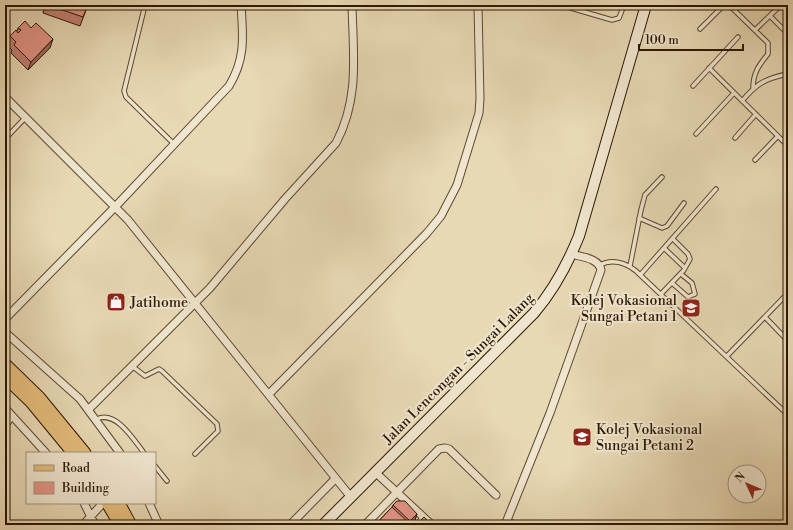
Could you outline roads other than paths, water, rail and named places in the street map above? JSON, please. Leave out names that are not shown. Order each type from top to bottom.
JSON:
[{"type":"main road","points":[[5,364],[39,397],[84,452]]},
{"type":"main road","points":[[5,377],[31,402],[72,452]]},
{"type":"main road","points":[[108,504],[127,524]]},
{"type":"main road","points":[[118,504],[127,524]]},
{"type":"street","points":[[5,319],[220,98],[235,77],[242,53],[241,5]]},
{"type":"street","points":[[90,409],[228,268],[302,181],[329,153],[342,133],[351,100],[354,80],[352,5]]},
{"type":"street","points":[[269,394],[427,233],[451,198],[479,113],[478,5]]},
{"type":"street","name":"Jalan Lencongan - Sungai Lalang","points":[[323,525],[350,496],[539,307],[548,295],[571,254],[584,219],[645,7]]},
{"type":"street","points":[[5,97],[116,206],[350,496]]},
{"type":"street","points":[[506,523],[550,413],[601,270],[600,265],[596,261],[571,254]]},
{"type":"street","points":[[5,332],[90,409],[119,452]]},
{"type":"street","points":[[5,408],[45,452]]},
{"type":"street","points":[[365,525],[439,449],[449,449],[496,495]]},
{"type":"street","points":[[375,472],[432,525]]},
{"type":"street","points":[[290,525],[335,479]]},
{"type":"street","points":[[84,504],[95,525]]},
{"type":"street","points":[[83,525],[101,504]]},
{"type":"street","points":[[125,504],[127,524]]},
{"type":"street","points":[[149,504],[159,525]]},
{"type":"lane","points":[[5,11],[10,5]]},
{"type":"lane","points":[[145,5],[124,91],[126,97],[175,144]]},
{"type":"lane","points":[[498,5],[564,6],[612,20],[619,18],[624,5]]},
{"type":"lane","points":[[700,29],[724,5]]},
{"type":"lane","points":[[729,5],[768,43],[770,49],[753,76],[753,88]]},
{"type":"lane","points":[[755,30],[781,5]]},
{"type":"lane","points":[[770,16],[788,34]]},
{"type":"lane","points":[[693,86],[738,37]]},
{"type":"lane","points":[[709,68],[788,146]]},
{"type":"lane","points":[[742,101],[753,88],[767,78],[787,74]]},
{"type":"lane","points":[[696,134],[734,93]]},
{"type":"lane","points":[[735,138],[756,114]]},
{"type":"lane","points":[[5,139],[26,117]]},
{"type":"lane","points":[[755,160],[778,136]]},
{"type":"lane","points":[[630,266],[645,195],[662,177]]},
{"type":"lane","points":[[641,274],[665,249],[716,189]]},
{"type":"lane","points":[[639,218],[662,228],[667,226],[684,204]]},
{"type":"lane","points":[[661,294],[681,274],[690,259],[688,254],[673,239]]},
{"type":"lane","points":[[665,249],[685,268]]},
{"type":"lane","points":[[600,265],[606,261],[614,261],[630,266],[641,274],[788,415]]},
{"type":"lane","points":[[672,283],[688,297],[695,294],[692,283],[681,274]]},
{"type":"lane","points":[[726,356],[788,293]]},
{"type":"lane","points":[[764,317],[788,340]]},
{"type":"lane","points":[[132,366],[145,376],[159,369],[162,371],[217,424],[218,431],[194,454]]},
{"type":"lane","points":[[5,428],[13,417]]},
{"type":"lane","points":[[97,419],[101,417],[109,418],[117,422],[143,452]]},
{"type":"lane","points":[[156,467],[167,481]]},
{"type":"lane","points":[[416,525],[424,517]]},
{"type":"lane","points":[[506,523],[520,525]]},
{"type":"place","name":"Jatihome","points":[[116,302]]},
{"type":"place","name":"Kolej Vokasional Sungai Petani 1","points":[[691,308]]},
{"type":"place","name":"Kolej Vokasional Sungai Petani 2","points":[[582,437]]}]
